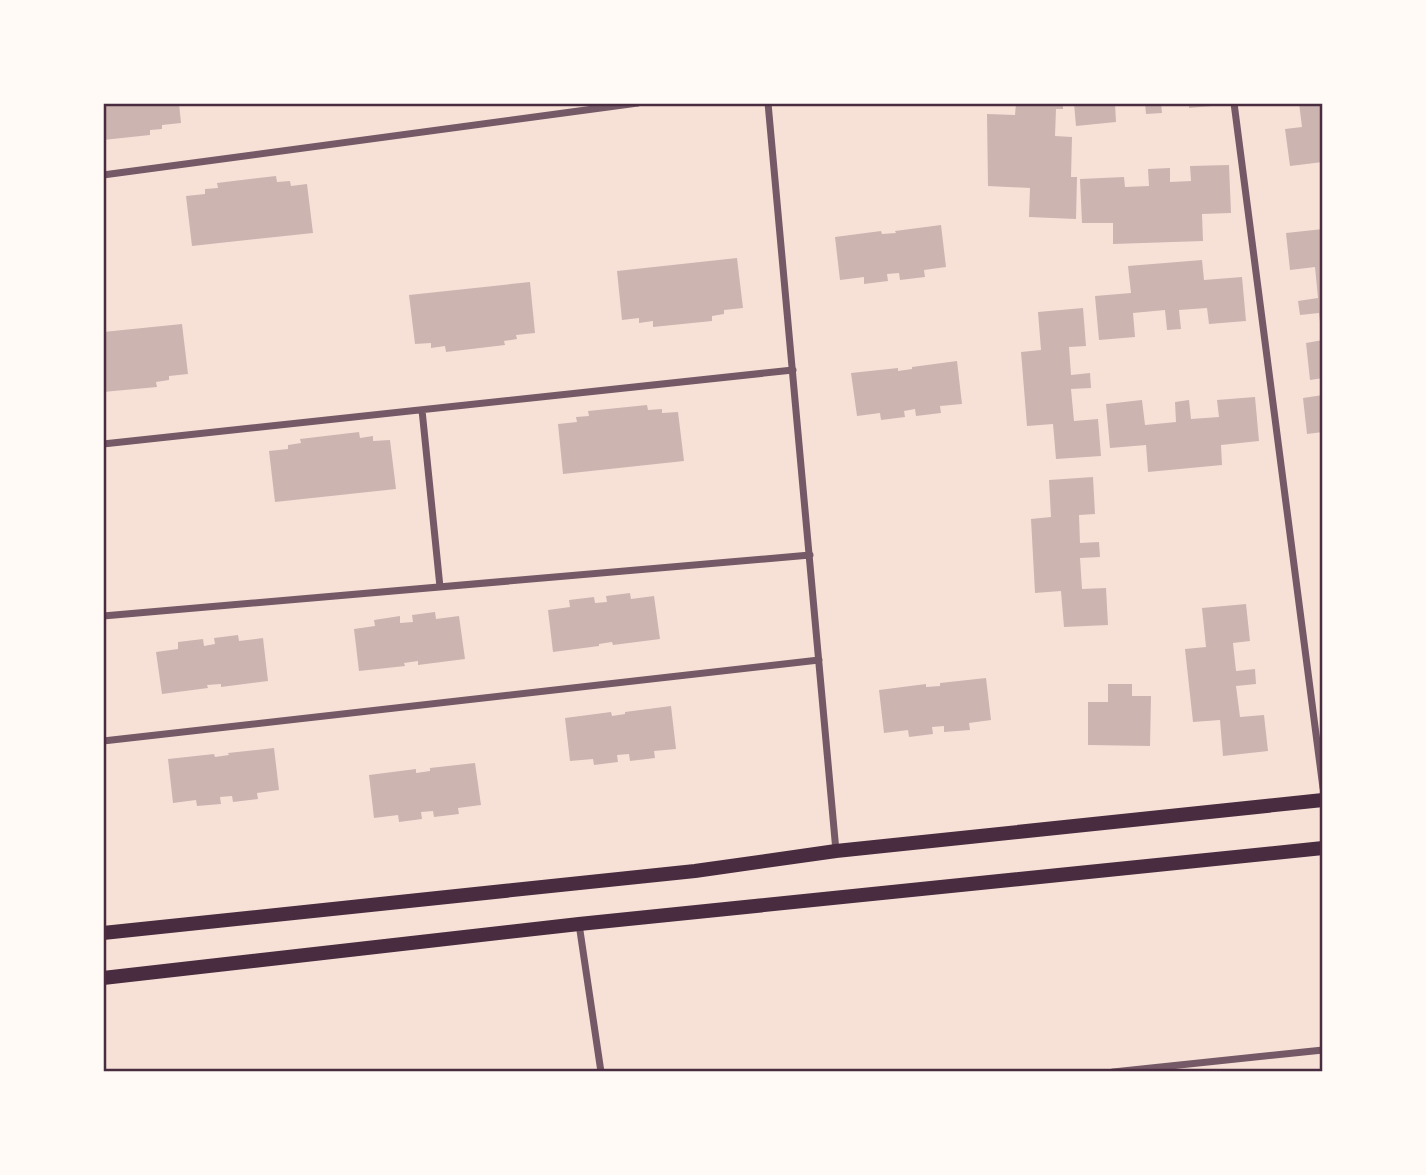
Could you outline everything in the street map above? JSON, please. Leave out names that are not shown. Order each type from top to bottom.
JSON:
[{"type":"main road","points":[[103,933],[681,873],[836,851],[1323,800]]},
{"type":"main road","points":[[103,978],[579,923],[1323,848]]},
{"type":"street","points":[[103,175],[638,103]]},
{"type":"street","points":[[768,103],[836,851]]},
{"type":"street","points":[[1234,103],[1323,788]]},
{"type":"street","points":[[103,444],[793,370]]},
{"type":"street","points":[[422,410],[440,587]]},
{"type":"street","points":[[103,616],[810,555]]},
{"type":"street","points":[[103,740],[819,660]]},
{"type":"street","points":[[579,923],[601,1072]]},
{"type":"street","points":[[1113,1072],[1323,1050]]},
{"type":"building","points":[[103,103],[179,103],[181,123],[162,125],[162,129],[150,130],[150,135],[103,140]]},
{"type":"building","points":[[1016,103],[1063,103],[1063,109],[1056,109],[1055,136],[1072,137],[1071,177],[1077,177],[1076,219],[1029,217],[1030,188],[988,186],[987,114],[1015,115]]},
{"type":"building","points":[[1074,103],[1115,103],[1116,122],[1076,126]]},
{"type":"building","points":[[1145,103],[1161,103],[1162,113],[1146,114]]},
{"type":"building","points":[[1189,103],[1224,103],[1224,105],[1189,108]]},
{"type":"building","points":[[1299,103],[1323,103],[1323,162],[1290,166],[1285,129],[1302,127]]},
{"type":"building","points":[[1229,165],[1231,213],[1202,214],[1203,241],[1113,244],[1113,223],[1082,223],[1080,179],[1124,177],[1125,187],[1149,186],[1148,169],[1170,168],[1170,182],[1191,181],[1190,166]]},
{"type":"building","points":[[276,176],[277,182],[290,181],[291,186],[307,184],[313,233],[192,246],[186,196],[205,194],[205,189],[218,188],[217,183]]},
{"type":"building","points":[[941,225],[946,267],[924,270],[925,277],[900,280],[899,273],[887,274],[888,281],[864,284],[864,277],[840,280],[835,237],[881,231],[882,234],[896,233],[895,231]]},
{"type":"building","points":[[1323,229],[1321,331],[1319,313],[1300,315],[1298,301],[1318,298],[1315,267],[1290,270],[1286,233]]},
{"type":"building","points":[[737,258],[743,308],[724,310],[724,314],[712,316],[712,321],[653,327],[653,321],[639,323],[639,318],[622,320],[617,271]]},
{"type":"building","points":[[1202,260],[1204,280],[1242,277],[1246,321],[1209,324],[1207,308],[1179,310],[1181,329],[1167,330],[1165,310],[1133,313],[1135,337],[1099,340],[1095,296],[1131,293],[1128,266]]},
{"type":"building","points":[[530,282],[535,333],[516,335],[517,339],[504,341],[505,345],[446,352],[445,346],[431,348],[431,343],[415,344],[409,295]]},
{"type":"building","points":[[1083,308],[1086,346],[1069,347],[1071,375],[1090,373],[1091,388],[1071,389],[1074,421],[1098,419],[1101,456],[1056,459],[1053,424],[1027,426],[1021,352],[1041,350],[1038,312]]},
{"type":"building","points":[[182,324],[188,374],[169,376],[169,380],[156,382],[157,387],[103,392],[103,332]]},
{"type":"building","points":[[1323,340],[1323,378],[1310,380],[1306,343]]},
{"type":"building","points":[[957,361],[962,404],[940,406],[941,413],[916,416],[915,409],[904,411],[905,417],[881,420],[880,413],[857,416],[851,373],[898,368],[898,371]]},
{"type":"building","points":[[1323,395],[1323,432],[1307,434],[1303,398]]},
{"type":"building","points":[[1255,397],[1259,441],[1221,445],[1222,465],[1148,472],[1146,445],[1110,448],[1106,404],[1142,400],[1145,425],[1176,422],[1175,402],[1189,400],[1191,419],[1219,417],[1217,400]]},
{"type":"building","points":[[647,405],[648,410],[678,412],[684,461],[563,474],[558,424],[577,422],[576,417],[589,416],[588,411]]},
{"type":"building","points":[[359,432],[360,438],[373,436],[373,441],[390,440],[396,489],[275,502],[269,451],[288,449],[288,445],[301,443],[300,439]]},
{"type":"building","points":[[1093,477],[1095,514],[1079,515],[1080,543],[1099,542],[1100,557],[1080,558],[1082,589],[1106,588],[1108,625],[1064,627],[1061,591],[1035,593],[1031,519],[1051,517],[1049,480]]},
{"type":"building","points":[[630,593],[631,599],[654,596],[660,639],[613,645],[612,642],[553,652],[548,610],[570,607],[569,600],[594,597],[595,603],[607,602],[606,596]]},
{"type":"building","points":[[1246,604],[1250,641],[1233,643],[1236,671],[1255,669],[1256,684],[1236,686],[1240,717],[1264,715],[1268,751],[1223,756],[1220,720],[1193,722],[1185,649],[1206,647],[1202,608]]},
{"type":"building","points":[[435,612],[436,619],[459,616],[465,659],[418,665],[418,661],[404,663],[405,666],[359,671],[354,629],[375,626],[374,620],[400,616],[400,623],[413,622],[412,615]]},
{"type":"building","points":[[238,635],[239,641],[263,638],[268,681],[221,687],[221,684],[207,685],[208,688],[162,694],[156,652],[178,649],[178,642],[203,639],[204,646],[215,644],[214,638]]},
{"type":"building","points":[[986,678],[991,720],[969,723],[970,730],[944,732],[944,726],[932,727],[933,734],[909,737],[908,730],[884,733],[879,690],[926,684],[926,687],[940,686],[940,683]]},
{"type":"building","points":[[1108,684],[1132,684],[1132,696],[1151,696],[1150,746],[1088,745],[1088,702],[1108,702]]},
{"type":"building","points":[[671,706],[676,749],[654,751],[655,758],[630,761],[629,754],[617,755],[618,762],[594,765],[593,759],[570,761],[565,718],[611,712],[612,716]]},
{"type":"building","points":[[274,748],[279,790],[257,793],[258,799],[233,802],[232,796],[220,797],[221,804],[197,806],[196,800],[173,803],[168,759],[214,754],[215,757]]},
{"type":"building","points":[[475,763],[481,805],[458,808],[459,814],[434,817],[433,811],[421,812],[422,819],[399,822],[398,815],[374,818],[369,775],[416,769],[416,773],[430,771],[430,768]]}]
